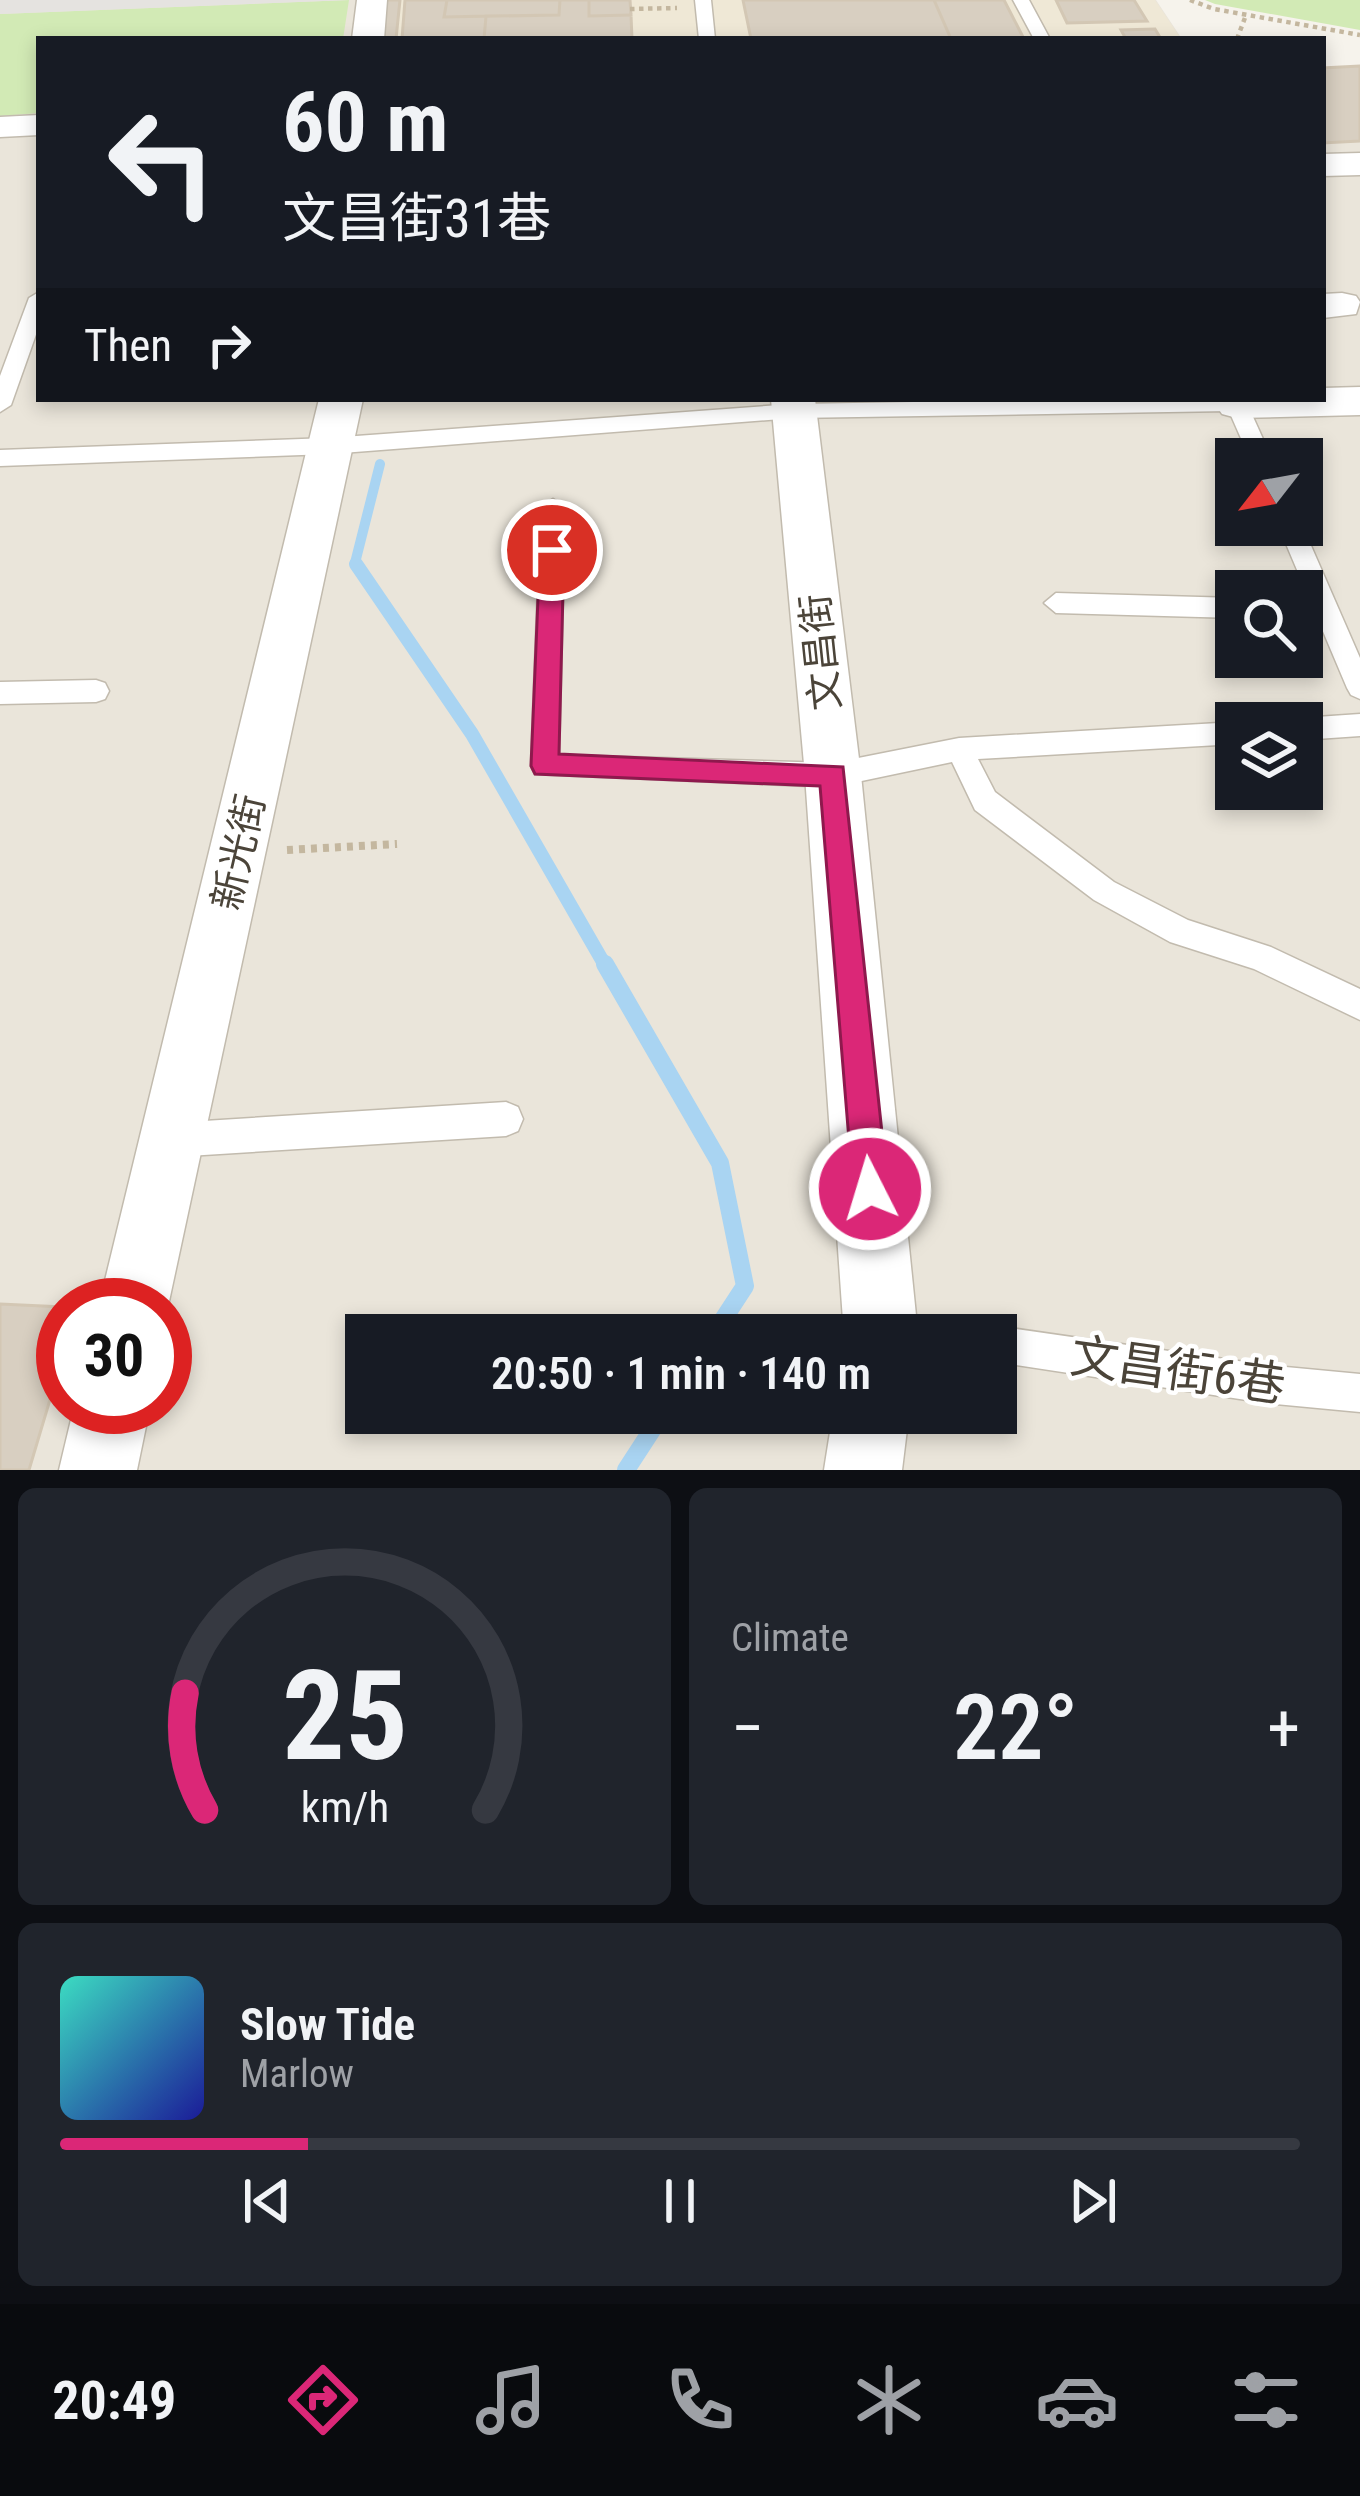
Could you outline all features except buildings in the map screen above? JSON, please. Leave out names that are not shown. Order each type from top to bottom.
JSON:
[{"type":"street","points":[[368,36],[372,0]]},
{"type":"street","points":[[0,128],[36,125]]},
{"type":"street","points":[[1326,165],[1360,164]]},
{"type":"street","points":[[1326,401],[1360,401]]},
{"type":"street","name":"文昌街","points":[[794,405],[833,775],[899,1314]]},
{"type":"street","name":"新光街","points":[[141,1278],[335,422]]},
{"type":"street","points":[[98,1470],[106,1434]]},
{"type":"street","points":[[863,1470],[868,1434]]},
{"type":"lane","points":[[703,0],[707,36]]},
{"type":"lane","points":[[1021,0],[1040,36]]},
{"type":"lane","points":[[0,405],[36,306]]},
{"type":"lane","points":[[553,402],[557,428]]},
{"type":"lane","points":[[0,458],[335,422],[557,428],[794,405],[1236,402],[1252,438]]},
{"type":"lane","points":[[553,507],[545,766],[833,775],[958,749],[1215,734]]},
{"type":"lane","points":[[1056,603],[1215,607]]},
{"type":"lane","points":[[1323,625],[1360,688]]},
{"type":"lane","points":[[0,693],[96,691]]},
{"type":"lane","points":[[1323,728],[1360,725]]},
{"type":"lane","points":[[958,749],[985,801],[1104,891],[1181,932],[1261,957],[1360,1005]]},
{"type":"lane","points":[[172,1140],[506,1120]]},
{"type":"lane","name":"文昌街6巷","points":[[1017,1347],[1360,1393]]},
{"type":"path","points":[[1190,0],[1360,35]]},
{"type":"path","points":[[1238,36],[1246,15]]},
{"type":"path","points":[[238,852],[397,844]]},
{"type":"shaded area","points":[[0,0],[1156,0],[1180,36],[36,36],[36,402],[1326,402],[1326,67],[1360,67],[1360,1470],[0,1470]]},
{"type":"shaded area","points":[[0,0],[349,0],[0,14]]},
{"type":"shaded area","points":[[382,0],[1155,0],[1179,36],[379,36]]},
{"type":"green space","points":[[349,0],[343,36],[36,36],[36,113],[0,116],[0,14]]},
{"type":"green space","points":[[1205,0],[1360,0],[1360,30],[1215,4]]},
{"type":"waterway","points":[[358,567],[355,563],[380,464]]},
{"type":"waterway","points":[[356,564],[472,734],[606,967]]},
{"type":"waterway","points":[[605,964],[720,1163],[745,1286],[727,1314]]},
{"type":"waterway","points":[[626,1470],[649,1434]]},
{"type":"route","points":[[552,550],[545,766],[833,775],[870,1189]]}]
